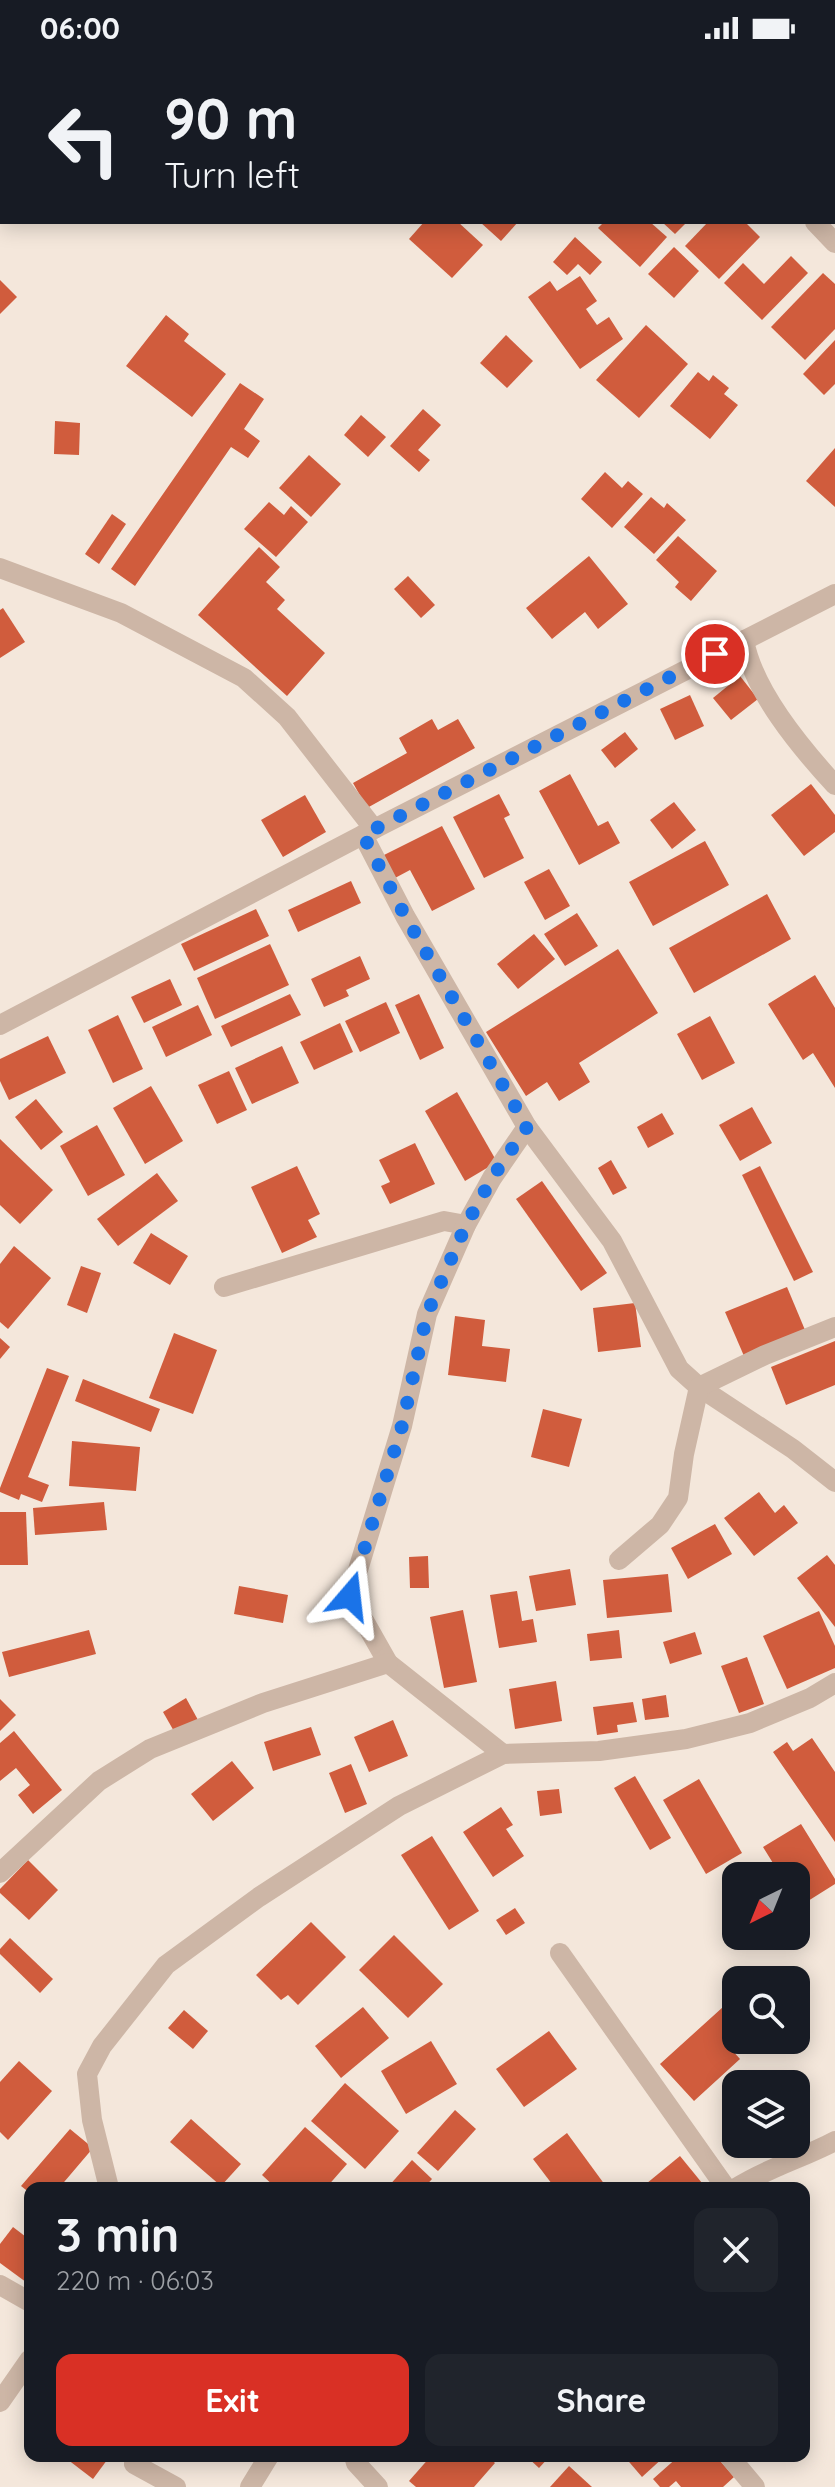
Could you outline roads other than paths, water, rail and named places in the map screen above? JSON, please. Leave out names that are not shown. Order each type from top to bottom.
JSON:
[{"type":"street","points":[[817,224],[835,243]]},
{"type":"street","points":[[0,568],[121,613],[244,678],[287,717],[369,832],[405,916],[527,1127],[612,1241],[679,1369],[699,1387],[793,1449],[835,1482]]},
{"type":"street","points":[[0,1025],[835,594]]},
{"type":"street","points":[[744,640],[747,662],[783,722],[835,785]]},
{"type":"street","points":[[503,1754],[388,1663],[350,1596],[402,1426],[427,1314],[466,1225],[492,1178],[527,1127]]},
{"type":"street","points":[[224,1287],[444,1221],[466,1225]]},
{"type":"street","points":[[699,1387],[765,1355],[835,1327]]},
{"type":"street","points":[[619,1560],[660,1525],[678,1498],[699,1387]]},
{"type":"street","points":[[0,1873],[99,1781],[150,1749],[263,1703],[388,1663]]},
{"type":"street","points":[[108,2182],[92,2120],[87,2074],[102,2046],[166,1965],[259,1897],[399,1806],[503,1754],[599,1751],[686,1739],[750,1723],[810,1698],[835,1683]]},
{"type":"street","points":[[560,1953],[722,2182]]},
{"type":"street","points":[[745,2182],[835,2141]]},
{"type":"street","points":[[0,2285],[24,2299]]},
{"type":"street","points":[[0,2402],[24,2368]]},
{"type":"street","points":[[250,2487],[265,2462]]},
{"type":"street","points":[[356,2462],[378,2487]]},
{"type":"street","points":[[734,2462],[755,2487]]},
{"type":"street","points":[[134,2464],[176,2487]]}]
